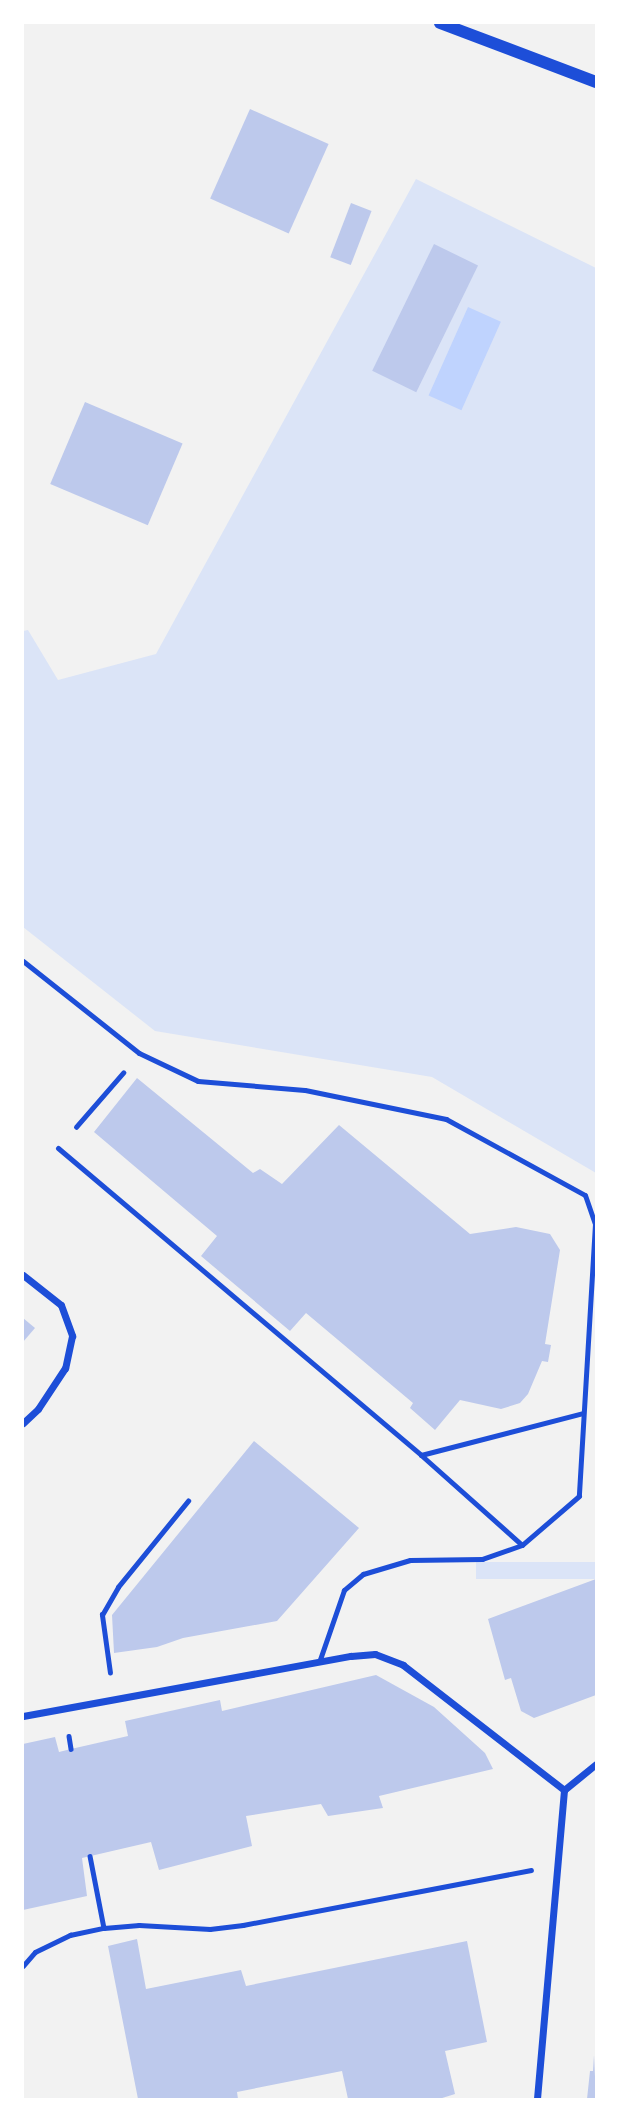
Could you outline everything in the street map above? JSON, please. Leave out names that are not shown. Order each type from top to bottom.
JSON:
[{"type":"street","points":[[440,23],[596,82]]},
{"type":"street","points":[[23,1275],[61,1305],[72,1336],[65,1368],[37,1409],[23,1423]]},
{"type":"street","points":[[23,1716],[375,1654],[402,1665],[564,1790]]},
{"type":"street","points":[[537,2099],[555,1865],[564,1790],[596,1765]]},
{"type":"lane","points":[[23,961],[139,1053],[198,1081],[305,1090],[446,1119],[585,1195],[595,1224],[579,1496],[522,1545],[482,1559],[410,1560],[363,1574],[344,1590],[319,1662]]},
{"type":"lane","points":[[58,1148],[421,1455],[522,1545]]},
{"type":"lane","points":[[421,1455],[583,1413]]},
{"type":"path","points":[[58,1148],[139,1053]]},
{"type":"path","points":[[114,1699],[102,1615],[118,1587],[188,1501]]},
{"type":"path","points":[[90,1857],[104,1928]]},
{"type":"path","points":[[23,1966],[35,1952],[70,1935],[104,1928],[139,1925],[209,1929],[243,1925],[555,1865]]},
{"type":"shaded area","points":[[416,179],[596,268],[596,1173],[432,1077],[155,1031],[23,927],[23,631],[28,630],[58,680],[156,654]]},
{"type":"shaded area","points":[[476,1562],[596,1562],[596,1579],[476,1579]]},
{"type":"water","points":[[468,307],[501,322],[461,410],[429,396]]},
{"type":"building","points":[[250,109],[329,144],[289,234],[210,199]]},
{"type":"building","points":[[351,203],[372,211],[351,265],[330,257]]},
{"type":"building","points":[[434,244],[478,265],[416,392],[372,371]]},
{"type":"building","points":[[85,402],[183,443],[148,525],[50,484]]},
{"type":"building","points":[[137,1078],[253,1173],[260,1169],[282,1184],[339,1125],[470,1234],[516,1227],[550,1234],[560,1250],[545,1344],[551,1345],[548,1362],[542,1361],[528,1394],[520,1403],[501,1409],[460,1400],[435,1430],[410,1408],[413,1403],[306,1313],[290,1331],[201,1256],[217,1236],[94,1132]]},
{"type":"building","points":[[23,1318],[35,1328],[23,1342]]},
{"type":"building","points":[[254,1441],[359,1528],[277,1621],[183,1638],[157,1647],[114,1653],[112,1615]]},
{"type":"building","points":[[596,1579],[596,1695],[534,1718],[521,1711],[511,1678],[505,1680],[488,1619]]},
{"type":"building","points":[[376,1675],[434,1707],[485,1753],[493,1769],[379,1796],[383,1808],[328,1816],[321,1804],[246,1816],[252,1846],[159,1870],[151,1842],[82,1858],[87,1896],[23,1910],[23,1744],[55,1737],[59,1752],[128,1736],[125,1721],[220,1700],[222,1711]]},
{"type":"building","points":[[137,1939],[146,1989],[241,1970],[246,1986],[467,1941],[487,2042],[445,2051],[455,2094],[439,2099],[348,2099],[342,2071],[237,2092],[238,2099],[138,2099],[108,1946]]},
{"type":"building","points":[[594,2055],[596,2099],[587,2099],[590,2071],[593,2071]]}]
